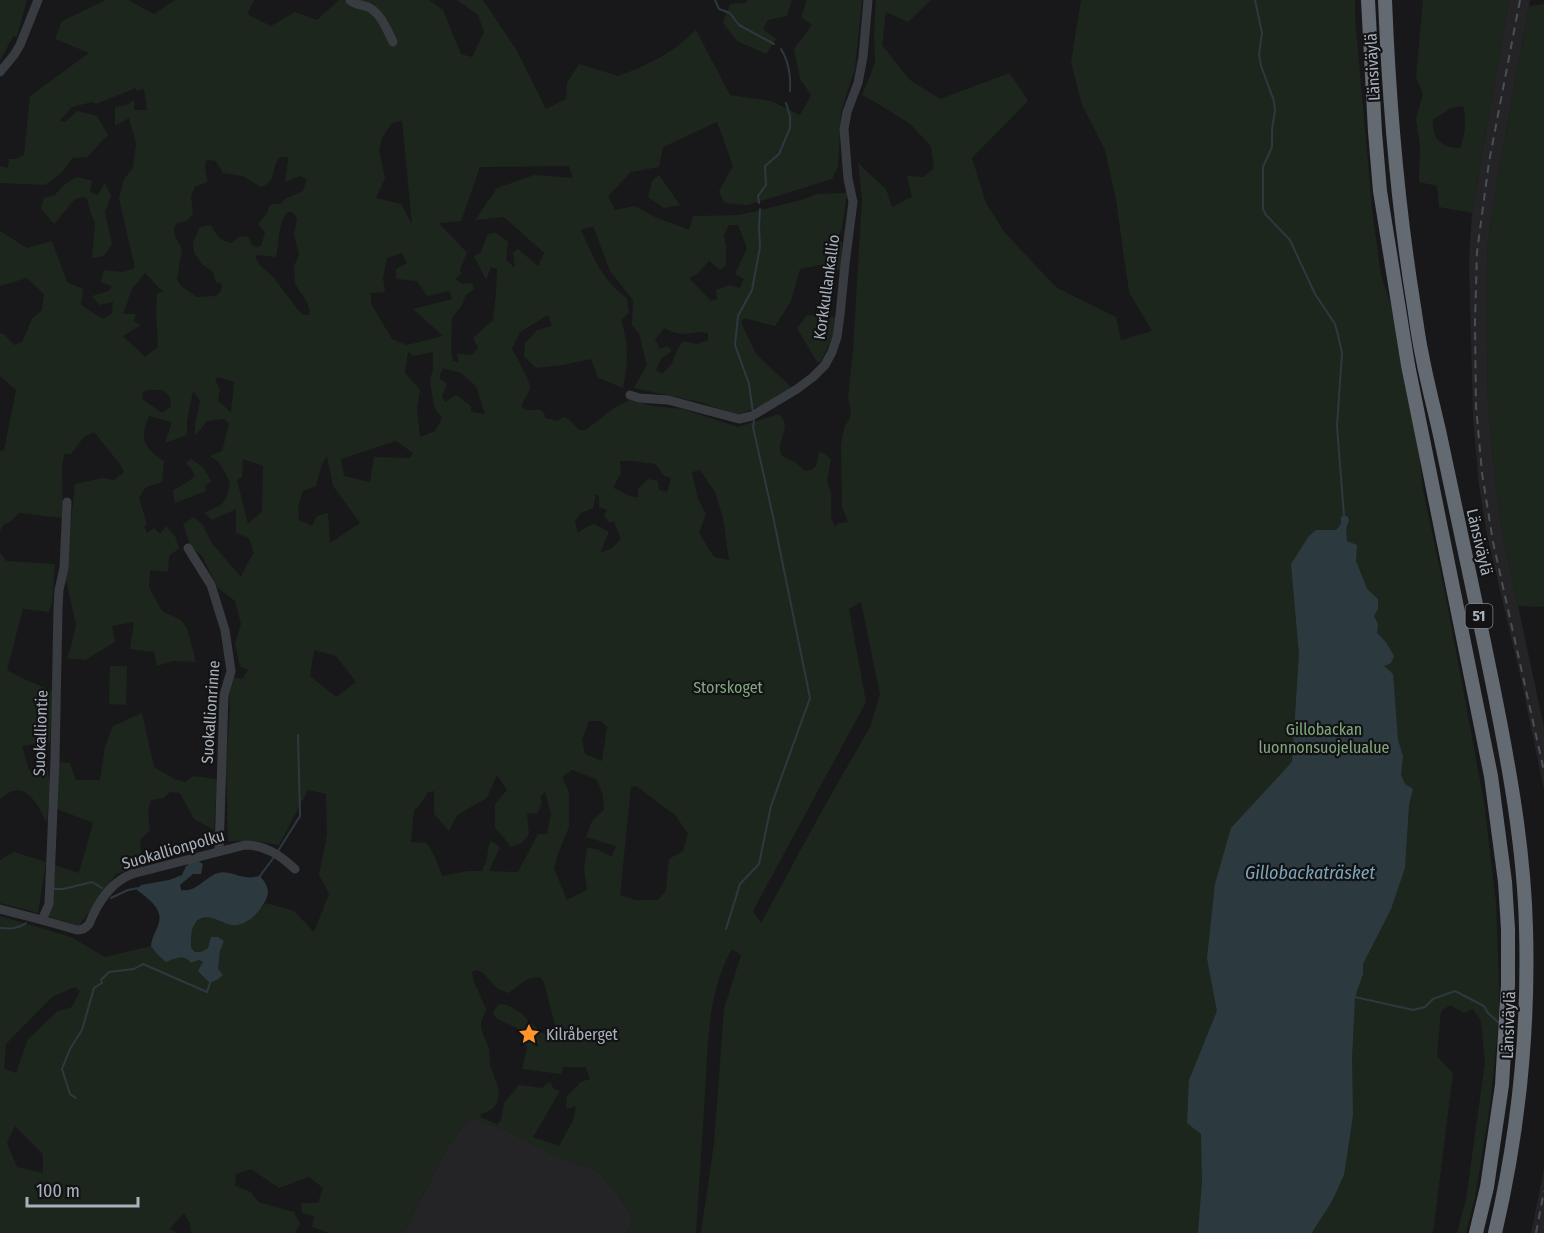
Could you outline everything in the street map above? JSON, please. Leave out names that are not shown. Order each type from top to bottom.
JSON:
[{"type":"highway","name":"Länsiväylä","points":[[1368,0],[1375,132],[1382,202],[1408,365],[1491,776],[1504,882],[1509,985],[1502,1085],[1487,1187],[1476,1233]]},
{"type":"highway","name":"Länsiväylä","points":[[1386,0],[1388,75],[1397,188],[1408,274],[1421,354],[1503,737],[1523,878],[1526,980],[1521,1087],[1512,1149],[1495,1233]]},
{"type":"street","points":[[0,72],[20,45],[38,0]]},
{"type":"street","points":[[350,0],[352,3],[368,7],[379,16],[393,42]]},
{"type":"street","name":"Korkkullankallio","points":[[630,395],[639,398],[668,400],[739,419],[752,416],[797,389],[825,365],[837,337],[840,315],[853,202],[848,179],[844,129],[863,57],[868,0]]},
{"type":"street","name":"Suokalliontie","points":[[42,920],[49,904],[56,739],[58,608],[64,568],[68,502]]},
{"type":"street","name":"Suokallionrinne","points":[[188,548],[210,585],[225,630],[231,662],[231,671],[224,695],[219,851]]},
{"type":"street","name":"Suokallionpolku","points":[[42,920],[77,930],[82,929],[89,924],[113,885],[121,878],[245,844],[256,844],[278,855],[296,869]]},
{"type":"street","points":[[0,909],[42,920]]},
{"type":"shaded area","points":[[1509,0],[1530,0],[1488,241],[1486,288],[1488,403],[1502,531],[1544,727],[1544,790],[1487,535],[1479,485],[1473,418],[1469,261],[1472,213]]},
{"type":"shaded area","points":[[470,1118],[503,1129],[558,1157],[592,1169],[601,1175],[619,1196],[633,1219],[627,1233],[403,1233],[447,1148]]},
{"type":"shaded area","points":[[1544,1167],[1544,1233],[1531,1233],[1543,1175]]},
{"type":"green space","points":[[0,0],[27,0],[17,37],[13,36],[0,61]]},
{"type":"green space","points":[[106,0],[128,0],[154,14],[175,0],[254,0],[247,14],[271,26],[295,12],[317,20],[339,0],[429,0],[443,10],[461,54],[472,57],[484,32],[478,15],[457,0],[483,0],[517,51],[546,109],[566,99],[567,83],[579,64],[618,76],[661,57],[696,30],[730,95],[771,101],[800,115],[811,95],[800,79],[794,49],[812,25],[801,17],[807,0],[862,0],[855,68],[841,112],[838,167],[832,179],[748,205],[724,203],[719,191],[733,166],[717,122],[663,147],[659,167],[631,172],[608,196],[615,210],[635,206],[655,217],[689,230],[693,216],[739,215],[801,200],[816,194],[847,193],[842,228],[837,239],[842,241],[842,271],[820,265],[800,269],[791,301],[775,326],[744,318],[741,322],[756,354],[791,387],[763,405],[737,415],[703,403],[634,388],[647,365],[639,333],[632,325],[633,300],[610,271],[593,226],[581,230],[605,276],[627,298],[629,312],[621,320],[627,354],[623,388],[598,378],[591,359],[536,368],[524,356],[525,343],[537,330],[552,326],[548,315],[520,332],[512,349],[530,385],[521,406],[526,410],[541,410],[545,418],[558,421],[564,417],[579,430],[586,430],[614,408],[630,400],[653,406],[683,409],[738,427],[778,414],[785,424],[780,445],[782,456],[795,462],[805,471],[816,466],[819,452],[831,459],[827,480],[831,493],[831,518],[835,527],[839,523],[848,522],[842,507],[841,445],[851,410],[848,398],[862,199],[858,163],[886,189],[892,207],[912,197],[907,176],[924,177],[934,168],[931,146],[909,123],[862,95],[875,63],[876,0],[931,0],[908,22],[886,12],[882,45],[910,80],[940,99],[1010,73],[1028,101],[972,158],[986,203],[1005,233],[1057,288],[1116,317],[1121,340],[1152,331],[1129,292],[1116,200],[1105,150],[1082,105],[1071,62],[1081,0],[1355,0],[1373,217],[1381,275],[1409,361],[1423,490],[1446,597],[1484,802],[1496,902],[1500,1008],[1490,1106],[1475,1197],[1466,1233],[1457,1233],[1466,1199],[1485,1063],[1481,1021],[1473,1009],[1464,1013],[1450,1005],[1441,1011],[1437,1056],[1453,1073],[1433,1233],[701,1233],[714,1143],[724,1009],[741,955],[732,949],[718,983],[710,1020],[696,1233],[627,1233],[633,1219],[619,1196],[601,1175],[592,1169],[558,1157],[503,1129],[470,1118],[447,1148],[403,1233],[329,1233],[312,1227],[314,1216],[302,1213],[301,1203],[318,1203],[323,1188],[309,1177],[279,1188],[251,1169],[236,1174],[235,1186],[251,1192],[258,1202],[294,1212],[300,1224],[295,1233],[191,1233],[190,1224],[184,1213],[170,1229],[178,1233],[0,1233],[0,916],[71,937],[105,957],[151,946],[157,954],[180,957],[191,963],[199,960],[218,969],[220,951],[224,941],[201,952],[191,949],[191,934],[193,925],[197,921],[227,918],[248,921],[266,903],[294,911],[314,932],[329,894],[319,875],[327,835],[326,794],[308,790],[279,845],[254,841],[228,841],[226,763],[229,695],[233,677],[242,679],[248,670],[240,666],[235,644],[241,624],[235,601],[218,588],[202,556],[191,547],[183,524],[194,517],[203,525],[211,542],[241,577],[254,553],[249,538],[236,533],[236,509],[212,520],[204,513],[221,505],[227,497],[230,482],[219,462],[210,456],[222,451],[229,424],[224,419],[207,421],[195,436],[200,401],[193,391],[187,421],[187,435],[165,443],[172,422],[149,416],[144,431],[147,447],[164,461],[162,482],[146,487],[139,498],[147,524],[144,526],[147,533],[154,528],[160,534],[166,526],[175,536],[179,548],[169,556],[168,572],[150,570],[149,587],[162,611],[181,620],[187,628],[196,662],[173,661],[157,666],[154,652],[130,649],[134,622],[112,626],[115,642],[85,660],[67,658],[76,625],[66,580],[75,484],[103,478],[114,480],[124,472],[94,432],[84,437],[71,454],[64,454],[63,518],[19,513],[2,526],[0,532],[0,451],[4,450],[16,390],[0,376],[0,333],[14,345],[22,342],[32,319],[42,310],[44,294],[27,278],[0,286],[0,231],[27,248],[52,241],[67,282],[83,289],[81,305],[103,319],[112,314],[113,302],[99,305],[92,296],[109,291],[112,286],[101,282],[104,270],[122,272],[135,268],[119,199],[124,179],[133,168],[136,143],[129,118],[115,126],[115,107],[127,105],[134,100],[134,110],[147,110],[144,89],[137,91],[136,88],[96,104],[92,102],[72,107],[60,121],[65,122],[77,111],[97,116],[108,135],[87,157],[73,158],[61,173],[45,185],[0,183],[0,166],[8,168],[9,159],[24,155],[30,96],[89,53],[55,39],[62,21]],"holes":[[[402,121],[412,224],[401,204],[376,198],[385,178],[379,150],[382,138],[392,123]],[[280,157],[287,157],[285,182],[300,176],[307,179],[303,191],[285,199],[281,204],[270,205],[266,215],[258,224],[265,232],[261,246],[250,244],[251,241],[247,236],[239,237],[231,243],[227,242],[219,237],[211,225],[200,227],[193,242],[194,253],[202,264],[213,272],[216,282],[222,284],[221,291],[216,296],[197,297],[181,286],[177,280],[182,249],[174,229],[177,223],[187,221],[193,214],[191,196],[195,187],[207,182],[206,161],[216,161],[223,173],[243,176],[261,187],[270,181]],[[569,166],[573,178],[534,175],[497,188],[475,220],[504,217],[544,253],[538,266],[518,249],[513,252],[515,268],[506,260],[508,242],[496,233],[488,234],[480,253],[474,256],[486,280],[491,267],[497,269],[493,320],[473,338],[478,348],[472,355],[457,354],[459,362],[453,361],[451,350],[452,318],[466,295],[474,289],[472,283],[462,284],[455,279],[461,274],[460,269],[467,253],[439,223],[461,221],[480,167]],[[287,212],[291,212],[297,220],[294,234],[299,254],[294,266],[295,284],[307,302],[310,312],[308,315],[299,311],[255,257],[258,255],[276,257],[284,217]],[[729,225],[738,225],[747,248],[735,274],[744,279],[740,288],[730,285],[716,290],[717,299],[711,301],[689,278],[697,274],[709,261],[720,270],[726,265],[724,236]],[[402,253],[407,263],[396,269],[396,279],[417,281],[427,296],[450,291],[452,299],[413,309],[443,336],[407,345],[392,339],[371,304],[371,293],[385,292],[383,278],[387,258]],[[145,273],[163,292],[157,293],[158,347],[145,357],[123,336],[141,325],[134,321],[136,314],[123,314],[132,289]],[[664,328],[681,334],[708,333],[708,340],[697,344],[683,341],[672,363],[662,374],[656,370],[661,359],[672,351],[667,346],[660,349],[655,340]],[[408,352],[413,356],[433,352],[433,370],[430,379],[434,407],[442,418],[435,431],[420,437],[417,408],[420,390],[405,373]],[[443,368],[461,373],[476,386],[485,414],[471,412],[471,406],[456,395],[445,402],[442,397],[447,384],[440,379]],[[218,377],[234,382],[231,412],[218,401],[220,389],[215,380]],[[163,390],[170,397],[171,407],[162,413],[142,399],[143,392]],[[396,441],[413,453],[410,458],[374,457],[370,482],[344,476],[341,459]],[[327,456],[333,486],[360,523],[330,543],[328,513],[317,516],[312,526],[299,520],[298,507],[303,491],[316,486],[322,464]],[[243,459],[263,466],[262,511],[248,524],[237,480],[242,477]],[[620,461],[656,464],[664,476],[671,478],[667,492],[659,490],[658,481],[648,479],[638,489],[638,497],[613,488],[621,473]],[[700,470],[715,492],[723,518],[729,560],[714,557],[699,533],[706,514],[698,499],[692,472]],[[596,494],[599,496],[599,507],[607,510],[604,515],[608,522],[614,522],[621,539],[612,548],[600,553],[609,532],[594,524],[578,533],[575,521],[581,513],[593,508]],[[861,602],[880,694],[870,727],[761,923],[753,911],[866,702],[849,609]],[[314,650],[336,656],[356,682],[336,697],[310,676]],[[589,721],[601,721],[607,727],[602,761],[585,754],[582,739]],[[572,770],[596,779],[603,795],[604,810],[592,821],[586,837],[616,846],[612,857],[597,849],[587,848],[584,869],[587,890],[567,900],[554,868],[569,827],[569,792],[562,777]],[[497,775],[507,790],[495,804],[495,828],[510,847],[522,843],[529,834],[527,814],[538,813],[542,803],[540,797],[545,792],[551,813],[547,834],[538,834],[518,872],[489,871],[500,847],[491,841],[482,871],[442,876],[427,843],[411,842],[414,810],[428,792],[434,791],[434,814],[449,831],[457,815],[487,798]],[[636,786],[676,816],[688,834],[683,851],[669,859],[666,890],[658,900],[636,900],[620,895],[631,787]],[[475,970],[482,972],[498,989],[508,993],[531,978],[541,978],[555,1025],[548,1033],[544,1034],[512,1007],[499,1004],[493,1012],[496,1018],[517,1028],[527,1048],[522,1069],[561,1074],[563,1067],[586,1067],[590,1079],[581,1082],[567,1096],[566,1109],[576,1106],[573,1121],[559,1146],[533,1137],[560,1091],[554,1089],[550,1082],[542,1088],[519,1085],[504,1103],[501,1120],[497,1124],[480,1117],[497,1103],[499,1093],[490,1065],[489,1049],[482,1033],[481,1022],[486,1009],[472,972]],[[75,987],[80,991],[72,1007],[58,1011],[28,1039],[16,1073],[4,1069],[6,1044],[52,997]],[[15,1126],[43,1154],[43,1173],[17,1167],[7,1143]]]},
{"type":"green space","points":[[748,0],[792,0],[787,16],[768,20],[763,29],[776,39],[766,54],[737,41],[723,23],[730,4],[746,3]]},
{"type":"green space","points":[[1423,0],[1509,0],[1472,213],[1439,207],[1437,186],[1419,182],[1420,147],[1416,119],[1423,94],[1416,77]],"holes":[[[1463,106],[1465,127],[1460,148],[1442,144],[1434,132],[1433,119],[1452,108]]]},
{"type":"green space","points":[[1544,4],[1544,607],[1518,606],[1502,531],[1488,403],[1486,288],[1488,241],[1529,6]]},
{"type":"green space","points":[[659,175],[680,205],[664,208],[648,197],[652,181]]},
{"type":"green space","points":[[77,177],[92,181],[90,192],[98,195],[105,183],[111,196],[105,212],[112,244],[104,256],[92,258],[95,223],[87,199],[84,197],[75,199],[54,224],[41,208],[44,198],[54,196],[65,184]]},
{"type":"green space","points":[[807,315],[835,317],[833,335],[821,362],[817,362],[797,328]]},
{"type":"green space","points":[[191,459],[203,467],[211,481],[205,486],[206,491],[175,503],[173,490],[195,476],[186,463]]},
{"type":"green space","points":[[0,552],[6,561],[55,564],[52,604],[49,612],[23,609],[7,670],[52,691],[50,741],[22,746],[29,770],[37,774],[47,767],[50,784],[47,822],[34,800],[25,792],[13,791],[0,799]]},
{"type":"green space","points":[[110,666],[127,666],[126,705],[109,704]]},
{"type":"green space","points":[[142,713],[154,767],[174,779],[185,782],[193,776],[217,779],[214,830],[194,819],[180,793],[170,792],[163,798],[151,800],[148,810],[150,830],[140,840],[142,867],[116,874],[79,926],[48,916],[54,865],[79,873],[93,823],[57,809],[57,762],[70,763],[76,780],[100,780],[105,747],[113,726]]},
{"type":"green space","points":[[14,852],[46,862],[38,913],[0,903],[0,860]]},
{"type":"water","name":"Gillobackaträsket","points":[[1347,516],[1349,520],[1346,529],[1347,541],[1357,545],[1356,561],[1367,589],[1378,599],[1378,609],[1374,616],[1378,624],[1377,633],[1386,642],[1394,656],[1391,663],[1384,666],[1393,674],[1398,740],[1403,756],[1401,775],[1405,784],[1413,789],[1409,805],[1405,868],[1391,909],[1363,964],[1363,974],[1355,997],[1352,1058],[1353,1115],[1344,1175],[1331,1203],[1312,1233],[1198,1233],[1202,1182],[1201,1134],[1187,1123],[1189,1080],[1217,1011],[1207,958],[1215,884],[1231,828],[1292,762],[1299,654],[1291,564],[1309,536],[1316,530],[1336,530],[1341,524],[1341,517]]},
{"type":"water","points":[[195,859],[203,864],[201,874],[193,874],[180,885],[181,890],[196,887],[213,875],[225,872],[248,877],[260,876],[268,891],[262,907],[253,917],[243,923],[232,925],[216,919],[204,918],[194,924],[191,948],[195,952],[208,948],[211,937],[218,937],[224,941],[220,951],[218,969],[223,975],[210,983],[198,971],[203,962],[199,960],[191,963],[185,958],[179,958],[166,962],[157,954],[151,946],[159,922],[159,912],[153,903],[137,890],[141,885],[182,875],[186,866]]},
{"type":"waterway","points":[[715,0],[719,9],[730,13],[739,25],[774,44]]},
{"type":"waterway","points":[[1255,0],[1262,33],[1259,54],[1261,66],[1275,110],[1272,147],[1263,167],[1263,209],[1290,240],[1315,294],[1335,324],[1338,335],[1342,353],[1337,426],[1344,516]]},
{"type":"waterway","points":[[781,49],[789,69],[790,91]]},
{"type":"waterway","points":[[759,203],[758,196],[766,185],[765,166],[779,154],[790,128],[790,116],[786,103]]},
{"type":"waterway","points":[[753,413],[749,384],[735,345],[738,316],[752,290],[760,247],[760,209]]},
{"type":"waterway","points":[[726,929],[740,884],[759,864],[771,806],[810,698],[753,427],[754,421]]},
{"type":"waterway","points":[[278,851],[300,816],[298,735]]},
{"type":"waterway","points":[[260,876],[274,857]]},
{"type":"waterway","points":[[53,889],[92,882],[102,888]]},
{"type":"waterway","points":[[111,898],[128,890],[139,888]]},
{"type":"waterway","points":[[0,928],[14,928],[26,923]]},
{"type":"waterway","points":[[76,1098],[70,1094],[62,1069],[70,1049],[82,1030],[94,988],[102,983],[101,980],[109,972],[134,969],[143,964],[207,992],[210,983]]},
{"type":"waterway","points":[[1355,997],[1413,1010],[1425,1007],[1433,999],[1455,991],[1484,1006],[1498,1022]]},
{"type":"railway","points":[[1520,0],[1489,162],[1477,252],[1476,406],[1482,473],[1493,542],[1544,771]]},
{"type":"railway","points":[[1536,1233],[1544,1191]]},
{"type":"place","name":"Kilråberget","points":[[529,1034]]},
{"type":"park label","name":"Storskoget","points":[[728,687]]},
{"type":"park label","name":"Gillobackan luonnonsuojelualue","points":[[1324,738]]}]
